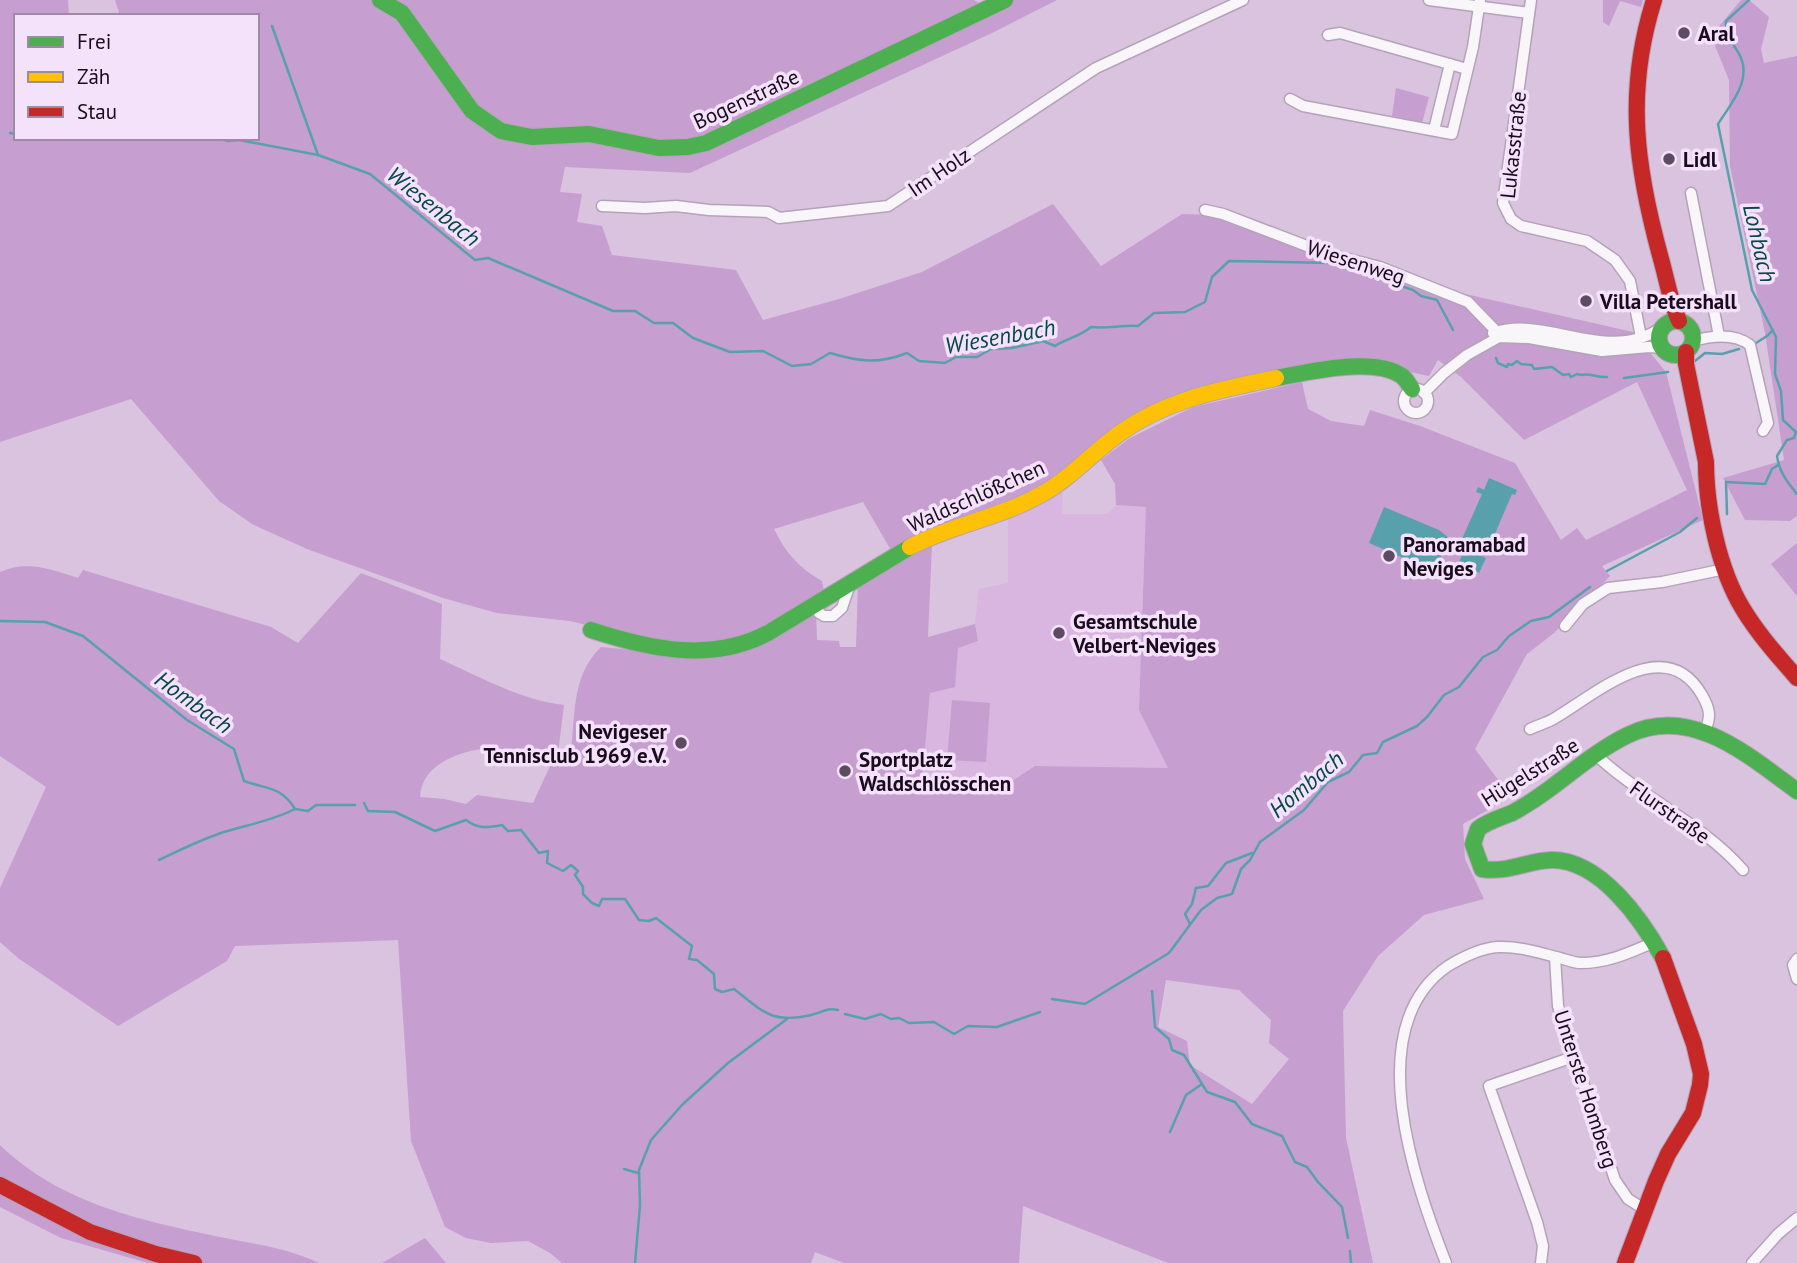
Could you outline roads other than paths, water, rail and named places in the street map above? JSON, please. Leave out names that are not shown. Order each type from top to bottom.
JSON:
[{"type":"street","name":"Bogenstraße","points":[[380,0],[402,13],[472,111],[498,131],[517,136],[591,134],[670,150],[687,149],[706,143],[1005,0]]},
{"type":"street","name":"Im Holz","points":[[602,205],[645,208],[676,206],[768,212],[779,218],[888,206],[1096,68],[1243,0]]},
{"type":"street","points":[[1429,0],[1479,3],[1529,13]]},
{"type":"street","name":"Lukasstraße","points":[[1531,0],[1503,203],[1511,219],[1521,226],[1587,241],[1615,260],[1630,281],[1641,337]]},
{"type":"street","points":[[1654,0],[1641,55],[1636,105],[1643,184],[1668,324],[1658,342],[1685,344]]},
{"type":"street","points":[[1290,99],[1303,106],[1452,134],[1473,47],[1479,3]]},
{"type":"street","points":[[1328,35],[1340,33],[1467,69]]},
{"type":"street","points":[[1434,130],[1450,64]]},
{"type":"street","points":[[1691,193],[1719,336]]},
{"type":"street","name":"Wiesenweg","points":[[1205,210],[1223,214],[1325,253],[1380,267],[1468,302],[1497,334]]},
{"type":"street","points":[[1418,391],[1444,373],[1462,350],[1497,334],[1529,330],[1601,342],[1641,337],[1668,324],[1685,323],[1685,344],[1678,366],[1699,462],[1706,476],[1725,569],[1737,600],[1748,617],[1797,678]]},
{"type":"street","points":[[1497,334],[1602,351],[1685,344],[1719,336],[1736,338],[1749,345],[1768,423],[1763,431]]},
{"type":"street","name":"Waldschlößchen","points":[[591,630],[666,651],[747,643],[779,627],[925,539],[998,513],[1050,490],[1082,467],[1107,442],[1166,407],[1191,397],[1322,369],[1349,366],[1385,370],[1408,380],[1418,391]]},
{"type":"street","points":[[1565,626],[1583,604],[1608,589],[1662,582],[1725,569]]},
{"type":"street","points":[[1530,729],[1553,720],[1618,678],[1663,667],[1678,670],[1695,683],[1710,707],[1705,730]]},
{"type":"street","name":"Hügelstraße","points":[[1625,1263],[1644,1209],[1669,1152],[1695,1108],[1701,1084],[1700,1071],[1688,1028],[1663,959],[1623,902],[1606,884],[1583,867],[1570,862],[1538,861],[1500,872],[1482,869],[1474,852],[1473,841],[1477,830],[1489,821],[1519,808],[1627,735],[1651,727],[1676,726],[1705,730],[1725,740],[1797,791]]},
{"type":"street","name":"Flurstraße","points":[[1596,755],[1615,772],[1697,829],[1743,870]]},
{"type":"street","points":[[1446,1263],[1420,1194],[1401,1096],[1405,1026],[1420,992],[1437,974],[1477,951],[1497,947],[1527,949],[1579,963],[1615,959],[1652,943]]},
{"type":"street","name":"Unterste Homberg","points":[[1555,957],[1558,1006],[1615,1180],[1628,1199],[1644,1209]]},
{"type":"street","points":[[1797,958],[1793,965],[1797,979]]},
{"type":"street","points":[[1541,1263],[1543,1246],[1536,1222],[1489,1086],[1573,1057]]},
{"type":"street","points":[[0,1185],[102,1236],[194,1263]]},
{"type":"street","points":[[1752,1263],[1797,1217]]},
{"type":"waterway","name":"Lohbach","points":[[1749,0],[1726,21],[1728,34],[1744,71],[1739,90],[1718,124],[1752,290],[1776,337],[1775,374],[1781,391],[1783,420],[1796,432],[1794,438],[1787,440],[1777,456],[1782,472],[1797,494]]},
{"type":"waterway","name":"Wiesenbach","points":[[272,26],[318,155],[370,174],[475,260],[488,258],[613,311],[635,311],[654,323],[673,323],[693,338],[730,352],[763,351],[792,366],[811,364],[830,353],[869,360],[887,359],[907,353],[919,361],[945,363],[956,357],[977,357],[991,349],[1012,348],[1043,341],[1055,346],[1091,327],[1138,326],[1154,313],[1185,312],[1205,302],[1212,277],[1229,261],[1331,263],[1437,300],[1453,330]]},
{"type":"waterway","points":[[10,133],[14,134]]},
{"type":"waterway","points":[[224,140],[239,140]]},
{"type":"waterway","points":[[239,140],[318,155]]},
{"type":"waterway","name":"Wiesenbach","points":[[1756,343],[1773,330]]},
{"type":"waterway","name":"Wiesenbach","points":[[1695,361],[1705,353],[1722,354],[1739,349]]},
{"type":"waterway","name":"Wiesenbach","points":[[1496,358],[1498,363],[1507,367],[1517,361],[1532,365],[1534,369],[1552,367],[1571,377],[1577,374],[1607,377]]},
{"type":"waterway","name":"Wiesenbach","points":[[1624,378],[1668,372]]},
{"type":"waterway","name":"Hombach","points":[[1727,514],[1726,482],[1765,484],[1772,469],[1778,465]]},
{"type":"waterway","name":"Hombach","points":[[1607,571],[1680,532],[1697,518]]},
{"type":"waterway","name":"Hombach","points":[[1052,999],[1085,1004],[1169,953],[1201,910],[1217,898],[1232,894],[1241,869],[1250,860],[1260,842],[1304,810],[1328,782],[1349,772],[1363,755],[1377,753],[1383,742],[1417,726],[1444,695],[1459,687],[1483,657],[1497,650],[1509,636],[1531,621],[1549,617],[1590,587]]},
{"type":"waterway","name":"Hombach","points":[[0,621],[45,622],[83,636],[187,720],[234,749],[244,781],[279,792],[295,809],[308,811],[316,805],[355,805]]},
{"type":"waterway","name":"Hombach","points":[[364,803],[368,811],[395,812],[435,831],[466,820],[479,826],[502,825],[508,831],[521,830],[539,853],[548,851],[547,863],[563,871],[571,865],[578,871],[575,875],[583,887],[583,894],[592,903],[599,906],[602,899],[625,899],[639,920],[649,921],[656,918],[692,946],[689,959],[697,960],[714,974],[715,989],[722,992],[734,989],[761,1010],[777,1017],[797,1017],[838,1010]]},
{"type":"waterway","points":[[159,860],[213,836],[295,809]]},
{"type":"waterway","points":[[1190,924],[1185,914],[1192,904],[1196,888],[1208,886],[1226,863],[1252,853]]},
{"type":"waterway","points":[[1152,991],[1155,1027],[1169,1039],[1172,1050],[1184,1055],[1207,1092],[1235,1102],[1252,1124],[1282,1136],[1295,1162],[1307,1167],[1342,1207],[1348,1238]]},
{"type":"waterway","name":"Hombach","points":[[845,1014],[865,1019],[881,1014],[909,1023],[934,1022],[954,1034],[968,1026],[997,1027],[1040,1012]]},
{"type":"waterway","points":[[635,1263],[640,1206],[639,1170],[651,1140],[682,1105],[728,1063],[787,1019]]},
{"type":"waterway","points":[[1170,1132],[1186,1095],[1202,1084]]},
{"type":"waterway","points":[[624,1169],[638,1173]]},
{"type":"waterway","points":[[1350,1251],[1351,1263]]},
{"type":"place","name":"Aral","points":[[1684,33]]},
{"type":"place","name":"Lidl","points":[[1669,159]]},
{"type":"place","name":"Villa Petershall","points":[[1586,301]]},
{"type":"place","name":"Panoramabad Neviges","points":[[1389,556]]},
{"type":"place","name":"Gesamtschule Velbert-Neviges","points":[[1059,633]]},
{"type":"place","name":"Nevigeser Tennisclub 1969 e.V.","points":[[681,743]]},
{"type":"place","name":"Sportplatz Waldschlösschen","points":[[845,771]]}]
